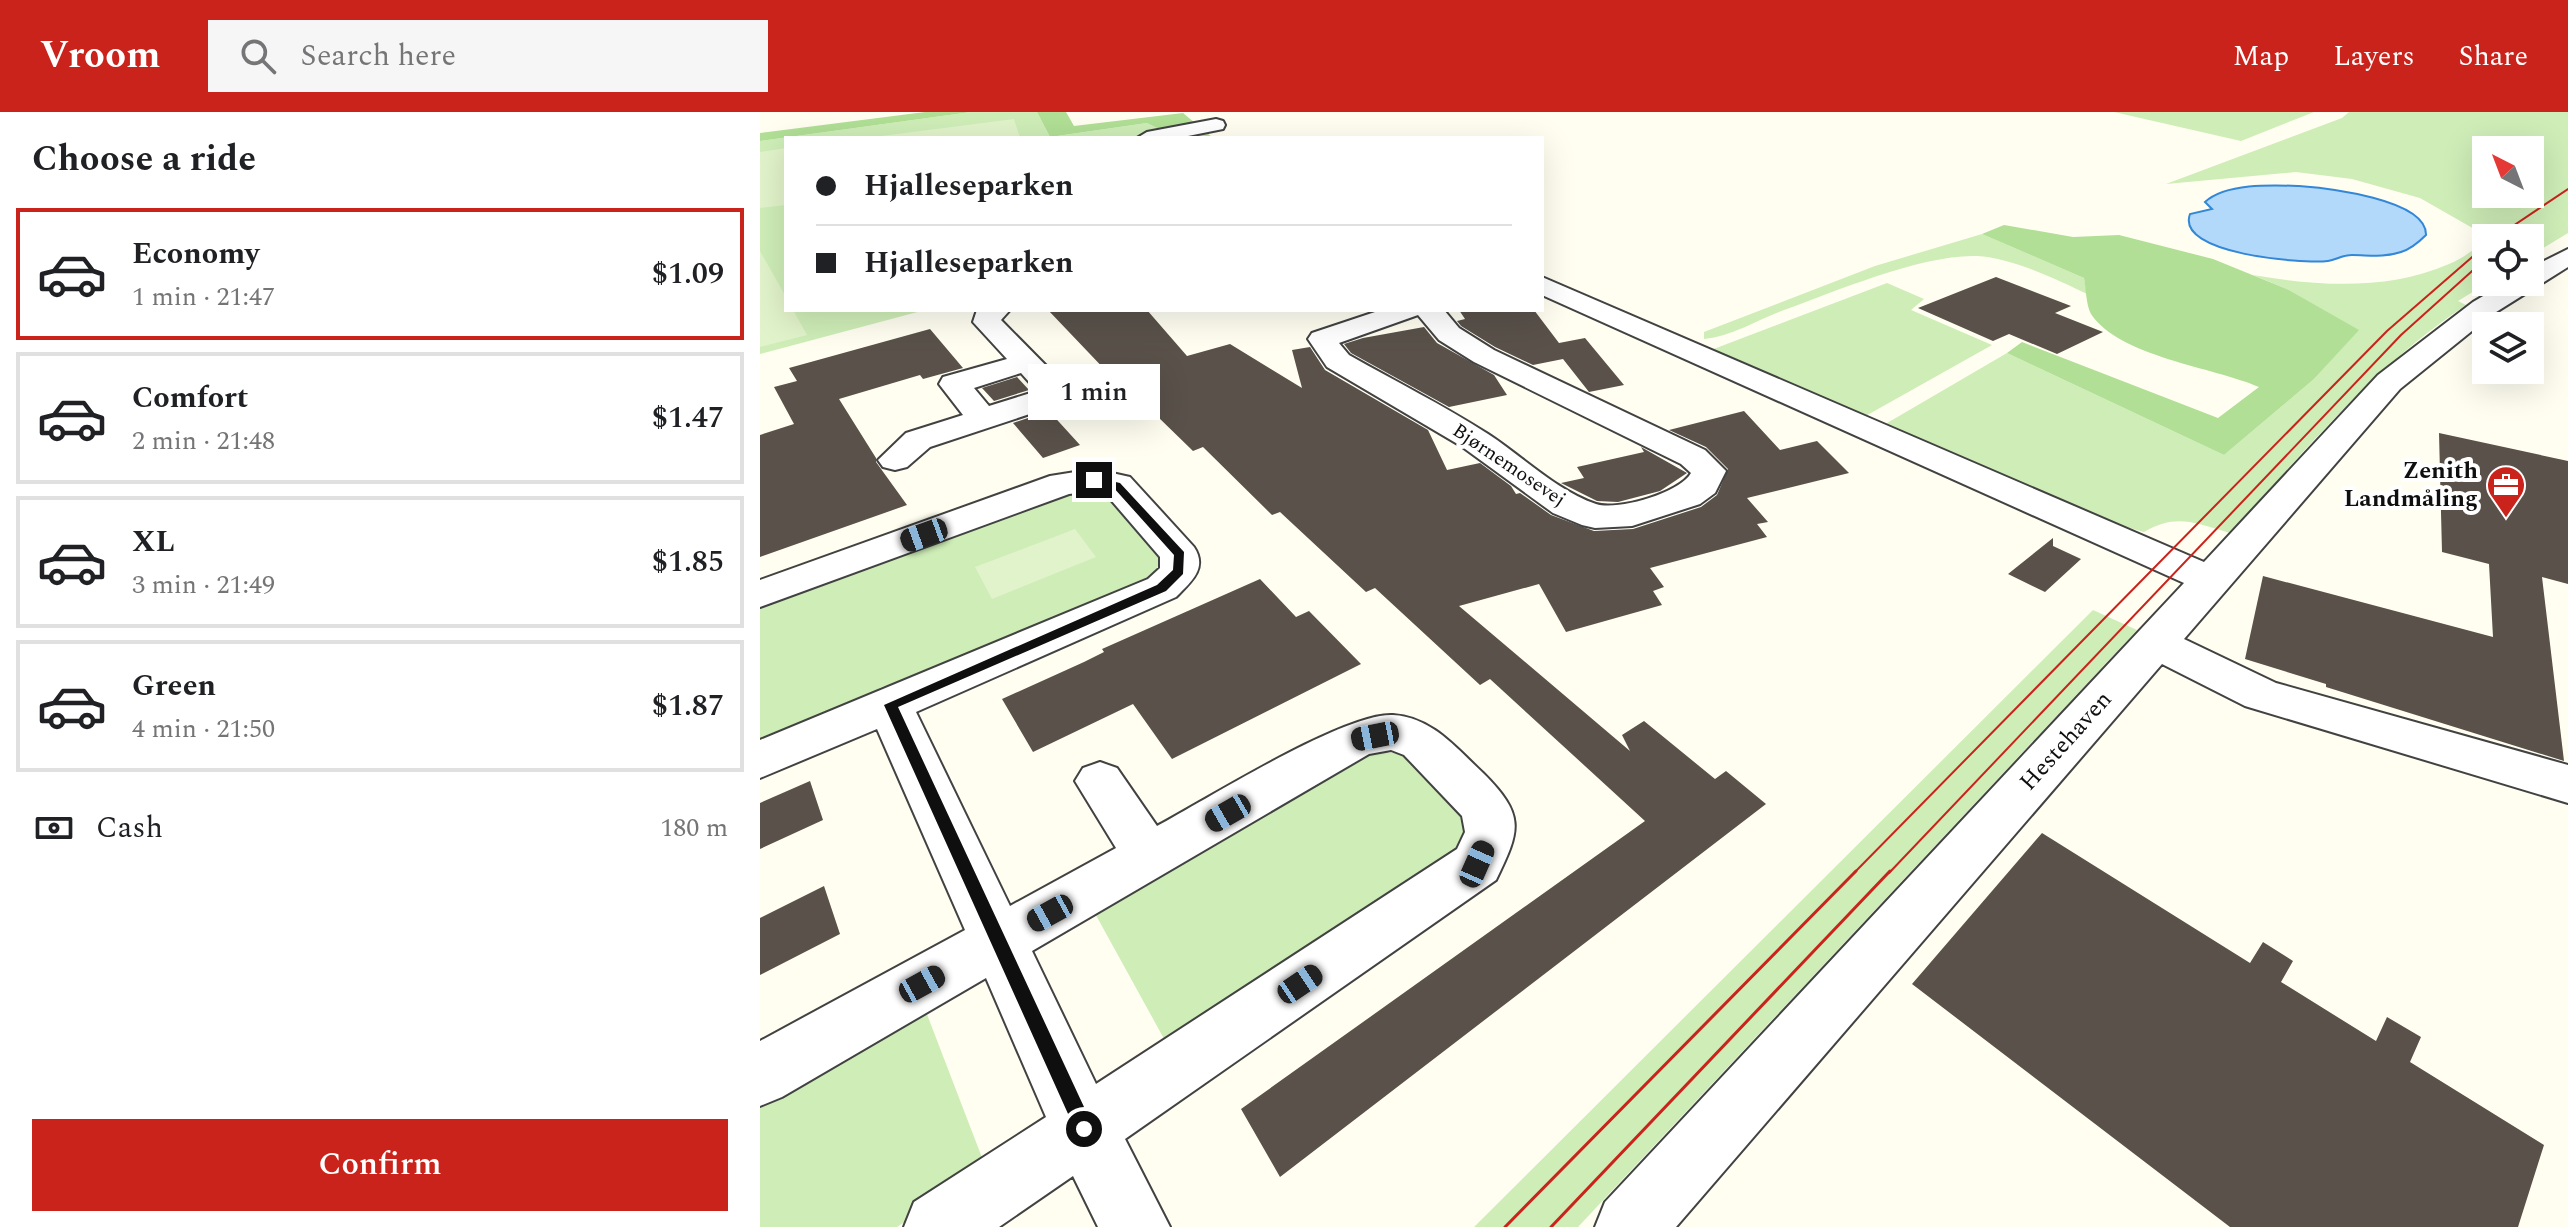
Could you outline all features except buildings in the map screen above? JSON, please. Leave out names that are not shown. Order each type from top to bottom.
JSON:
[{"type":"street","points":[[1153,136],[1207,117],[1229,136]]},
{"type":"street","name":"Hestehaven","points":[[2544,270],[2568,256]]},
{"type":"street","points":[[1544,286],[2211,580]]},
{"type":"street","name":"Hestehaven","points":[[1630,1227],[2389,382],[2502,296]]},
{"type":"street","points":[[895,460],[918,440],[1058,394],[987,322],[988,314],[992,312]]},
{"type":"street","name":"Bjørnemosevej","points":[[1402,312],[1322,339],[1338,361],[1473,439],[1566,505],[1595,517],[1632,515],[1687,496],[1702,485],[1709,471],[1693,457],[1484,356],[1449,334],[1431,312]]},
{"type":"street","points":[[983,419],[954,384],[1027,362]]},
{"type":"street","points":[[760,594],[1063,484],[1094,480],[1117,485],[1180,555],[1179,571],[1162,588],[760,760]]},
{"type":"street","points":[[2155,642],[2261,695],[2568,784]]},
{"type":"street","points":[[890,705],[1084,1129],[1135,1227]]},
{"type":"street","points":[[760,1075],[1357,739],[1393,732],[1421,742],[1486,808],[1491,832],[1477,864],[939,1227]]},
{"type":"street","points":[[1100,781],[1150,858]]},
{"type":"green space","points":[[925,112],[971,112],[760,141],[760,133]]},
{"type":"green space","points":[[971,112],[1037,112],[1049,136],[796,136]]},
{"type":"green space","points":[[1037,112],[1066,112],[1074,126],[1183,113],[1211,136],[1173,136],[1147,123],[1049,136]]},
{"type":"green space","points":[[2114,112],[2314,112],[2241,141]]},
{"type":"green space","points":[[2349,112],[2568,112],[2568,233],[2544,248],[2544,224],[2472,224],[2472,228],[2420,198],[2352,179],[2296,172],[2166,184],[2342,118]]},
{"type":"green space","points":[[1014,119],[1019,136],[882,136]]},
{"type":"green space","points":[[1147,123],[1173,136],[1057,136]]},
{"type":"green space","points":[[784,138],[784,312],[918,312],[760,354],[760,141]]},
{"type":"green space","points":[[784,148],[784,205],[760,208],[760,152]]},
{"type":"green space","points":[[2004,225],[2073,237],[2119,235],[2213,259],[2289,290],[2359,330],[2314,379],[2224,455],[2007,353],[2022,342],[2218,418],[2259,387],[2145,351],[2123,341],[2105,329],[2091,314],[2084,278],[1982,234]]},
{"type":"green space","points":[[1982,234],[2084,278],[2087,294],[2034,270],[2005,261],[1977,256],[1955,257],[1880,275],[1735,331],[1704,339],[1704,332],[1875,266]]},
{"type":"green space","points":[[760,251],[784,293],[784,312],[794,312],[807,335],[760,347]]},
{"type":"green space","points":[[2472,251],[2472,292],[2458,301],[2466,305],[2432,329],[2370,383],[2230,533],[2176,521],[2144,532],[2098,519],[1882,426],[2007,353],[2224,455],[2314,379],[2358,330],[2289,290],[2253,275],[2302,282],[2377,282],[2425,273]]},
{"type":"green space","points":[[1887,283],[1924,299],[1911,310],[1992,345],[1862,418],[1711,350]]},
{"type":"green space","points":[[1071,490],[1101,490],[1162,561],[1147,583],[926,676],[881,687],[847,710],[760,747],[760,604]]},
{"type":"green space","points":[[1075,529],[1096,557],[992,599],[975,567]]},
{"type":"green space","points":[[2093,610],[2137,630],[1578,1227],[1474,1227]]},
{"type":"green space","points":[[1370,751],[1405,754],[1467,820],[1457,856],[1168,1046],[1092,908]]},
{"type":"green space","points":[[923,1004],[986,1168],[897,1227],[760,1227],[760,1096]]},
{"type":"water","points":[[2250,186],[2299,186],[2351,193],[2393,204],[2410,212],[2422,223],[2426,235],[2405,251],[2394,254],[2348,255],[2328,261],[2293,261],[2220,247],[2202,239],[2191,228],[2190,214],[2212,209],[2205,202],[2225,191]]},
{"type":"tram line","points":[[2516,224],[2568,189]]},
{"type":"tram line","points":[[1854,873],[2387,331],[2472,257]]},
{"type":"tram line","points":[[1889,873],[2401,335],[2472,271]]},
{"type":"tram line","points":[[1505,1227],[1856,871]]},
{"type":"tram line","points":[[1551,1227],[1890,871]]},
{"type":"place","name":"Zenith Landmåling","points":[[2506,519]]},
{"type":"route","points":[[1084,1129],[890,705],[1162,588],[1179,571],[1180,555],[1117,485],[1094,480]]}]
